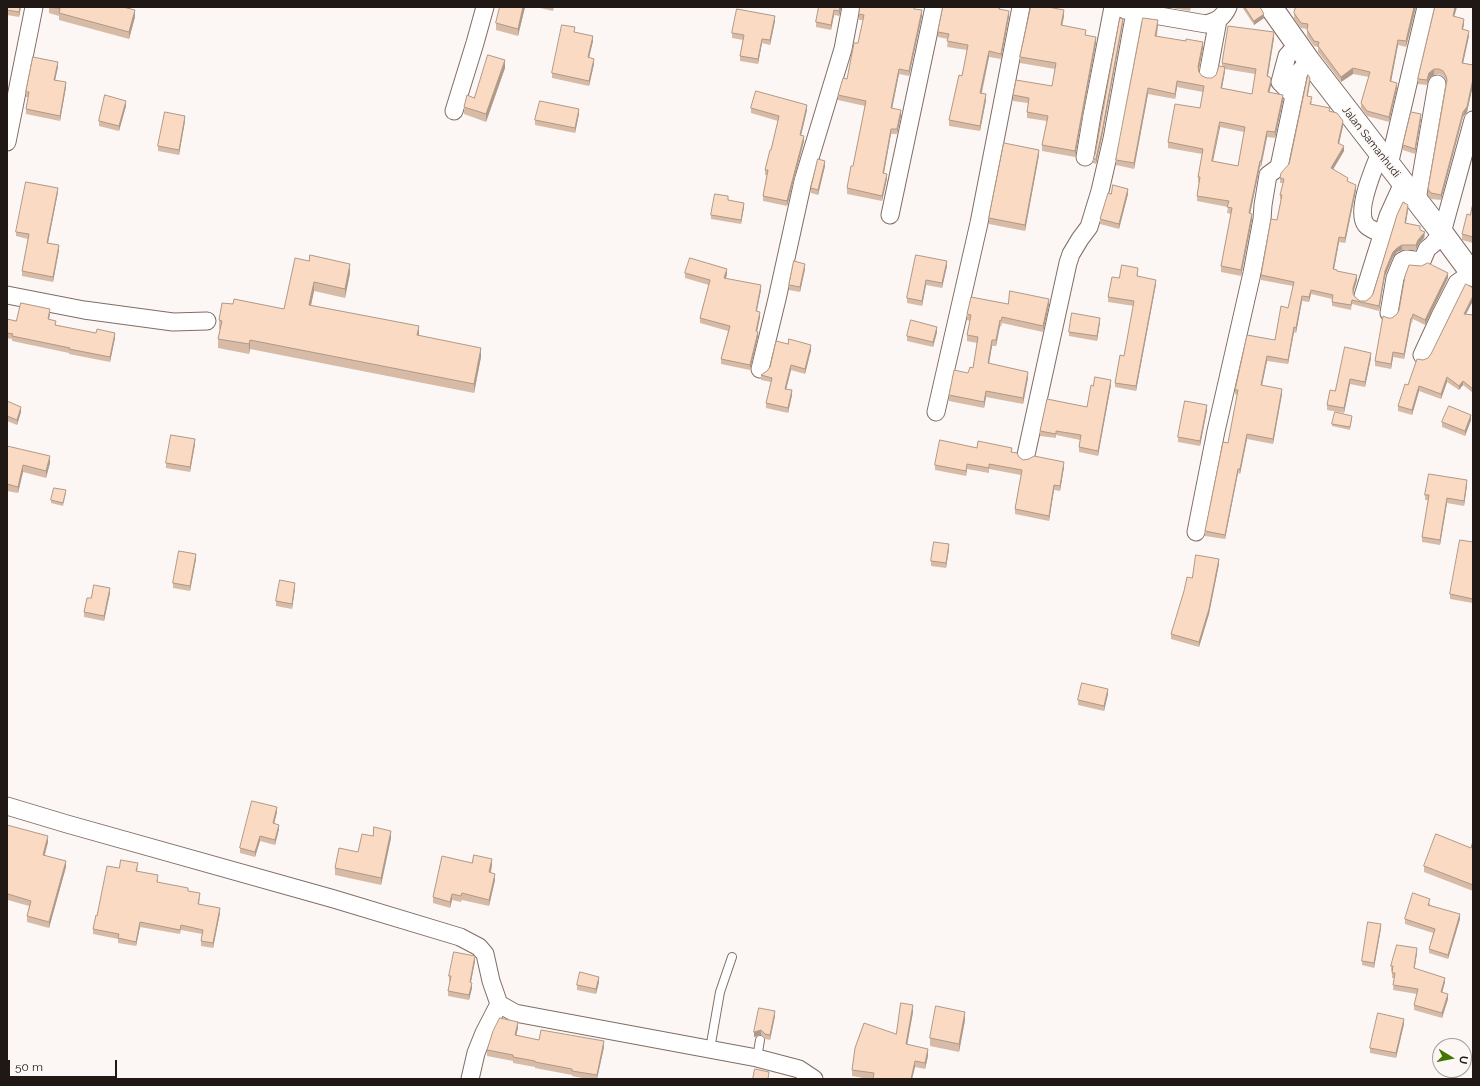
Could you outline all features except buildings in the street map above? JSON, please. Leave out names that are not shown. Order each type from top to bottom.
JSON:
[{"type":"street","points":[[7,142],[34,7]]},
{"type":"street","points":[[454,111],[485,7]]},
{"type":"street","points":[[760,369],[803,181],[843,49],[850,7]]},
{"type":"street","points":[[890,215],[934,7]]},
{"type":"street","points":[[936,412],[979,223],[1021,7]]},
{"type":"street","points":[[1382,234],[1366,226],[1363,220],[1364,199],[1384,159],[1426,7]]},
{"type":"street","points":[[1121,9],[1206,24],[1223,14]]},
{"type":"street","points":[[1085,157],[1092,115],[1121,9]]},
{"type":"street","points":[[1026,455],[1068,263],[1071,254],[1092,220],[1108,162],[1121,9]]},
{"type":"street","name":"Jalan Samanhudi","points":[[1275,9],[1303,53],[1472,272]]},
{"type":"street","points":[[1208,74],[1223,14]]},
{"type":"street","points":[[1196,532],[1216,431],[1252,273],[1268,175],[1279,167],[1303,53]]},
{"type":"street","points":[[1417,200],[1437,84]]},
{"type":"street","points":[[1390,313],[1395,278],[1402,261],[1406,259],[1422,261],[1426,249],[1433,244],[1442,233],[1464,159],[1473,120]]},
{"type":"street","points":[[1363,296],[1394,200],[1403,183]]},
{"type":"street","points":[[1422,355],[1457,283],[1472,272]]},
{"type":"street","points":[[7,295],[84,310],[173,322],[207,321]]},
{"type":"street","points":[[7,806],[334,899],[460,937],[480,947],[485,954],[491,981],[499,1004],[515,1013],[710,1048],[756,1058],[799,1069],[814,1079]]},
{"type":"street","points":[[470,1079],[476,1053],[484,1033],[499,1004]]},
{"type":"lane","points":[[710,1048],[720,992],[732,957]]},
{"type":"lane","points":[[756,1058],[760,1040]]}]
